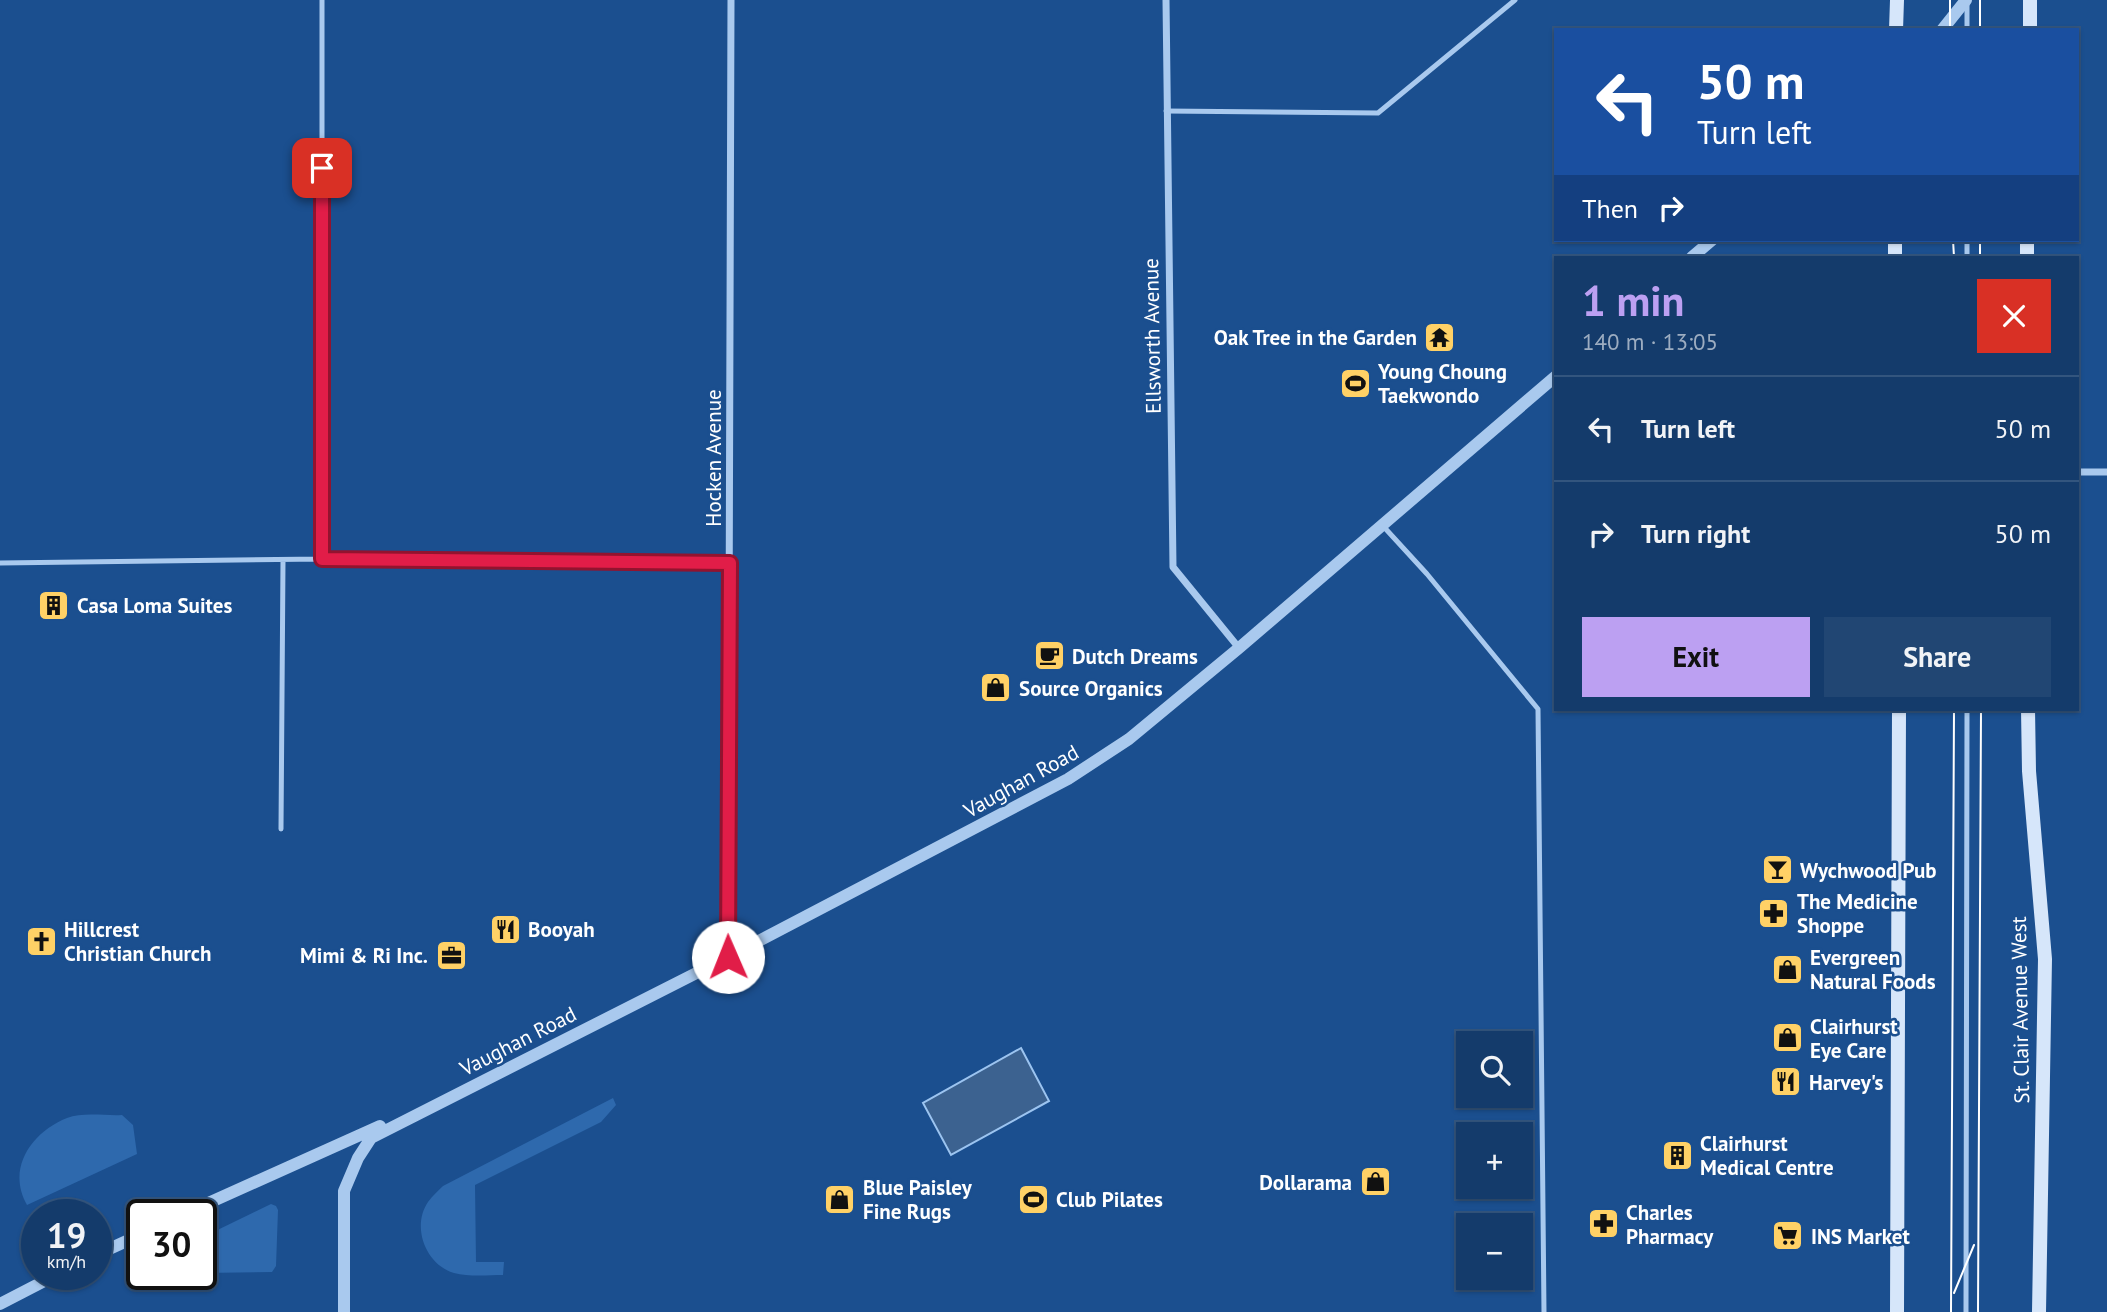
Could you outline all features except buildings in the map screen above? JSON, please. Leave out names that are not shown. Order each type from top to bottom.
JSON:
[{"type":"main road","points":[[1896,28],[1897,0]]},
{"type":"main road","points":[[2030,0],[2030,28]]},
{"type":"main road","points":[[1897,1312],[1899,711]]},
{"type":"main road","name":"St. Clair Avenue West","points":[[2028,711],[2029,771],[2045,959],[2039,1312]]},
{"type":"street","name":"Hocken Avenue","points":[[728,957],[731,0]]},
{"type":"street","name":"Ellsworth Avenue","points":[[1166,0],[1173,567],[1239,649]]},
{"type":"street","points":[[1944,28],[1967,0]]},
{"type":"street","points":[[1693,256],[1710,242]]},
{"type":"street","name":"Vaughan Road","points":[[344,1312],[344,1191],[358,1158],[372,1138],[728,957],[1069,779],[1129,739],[1239,649],[1554,378]]},
{"type":"street","points":[[2079,472],[2107,472]]},
{"type":"street","name":"Vaughan Road","points":[[217,1199],[351,1137],[430,1107]]},
{"type":"street","points":[[0,1304],[27,1290]]},
{"type":"lane","points":[[322,0],[322,559]]},
{"type":"lane","points":[[1166,111],[1378,113],[1515,0]]},
{"type":"lane","points":[[1967,0],[1967,28]]},
{"type":"lane","points":[[1382,526],[1427,574],[1538,709],[1544,1312]]},
{"type":"lane","points":[[0,563],[322,559],[730,563]]},
{"type":"lane","points":[[281,829],[284,561]]},
{"type":"lane","points":[[1966,1312],[1968,711]]},
{"type":"shaded area","points":[[1021,1048],[1049,1101],[951,1155],[923,1103]]},
{"type":"shaded area","points":[[613,1098],[616,1105],[601,1122],[475,1185],[476,1262],[504,1262],[503,1275],[454,1273],[436,1262],[424,1244],[421,1223],[428,1202],[443,1186]]},
{"type":"shaded area","points":[[122,1115],[133,1125],[137,1154],[40,1199],[24,1199],[19,1178],[21,1165],[33,1142],[54,1124],[73,1116]]},
{"type":"shaded area","points":[[271,1204],[276,1206],[276,1266],[272,1272],[217,1273],[217,1230]]},
{"type":"tram line","points":[[1950,0],[1950,28]]},
{"type":"tram line","points":[[1980,0],[1980,28]]},
{"type":"tram line","points":[[1953,242],[1954,256]]},
{"type":"tram line","points":[[1980,242],[1980,256]]},
{"type":"tram line","points":[[1951,1312],[1954,711]]},
{"type":"tram line","points":[[1978,1312],[1981,711]]},
{"type":"tram line","points":[[1954,1293],[1974,1245]]},
{"type":"place","name":"Oak Tree in the Garden","points":[[1440,337]]},
{"type":"place","name":"Young Choung Taekwondo","points":[[1355,383]]},
{"type":"place","name":"Casa Loma Suites","points":[[54,605]]},
{"type":"place","name":"Dutch Dreams","points":[[1049,656]]},
{"type":"place","name":"Source Organics","points":[[996,688]]},
{"type":"place","name":"Wychwood Pub","points":[[1777,870]]},
{"type":"place","name":"The Medicine Shoppe","points":[[1774,913]]},
{"type":"place","name":"Booyah","points":[[505,929]]},
{"type":"place","name":"Hillcrest Christian Church","points":[[41,941]]},
{"type":"place","name":"Mimi & Ri Inc.","points":[[451,955]]},
{"type":"place","name":"Evergreen Natural Foods","points":[[1787,969]]},
{"type":"place","name":"Clairhurst Eye Care","points":[[1787,1038]]},
{"type":"place","name":"Harvey's","points":[[1786,1082]]},
{"type":"place","name":"Clairhurst Medical Centre","points":[[1677,1155]]},
{"type":"place","name":"Dollarama","points":[[1375,1182]]},
{"type":"place","name":"Blue Paisley Fine Rugs","points":[[840,1199]]},
{"type":"place","name":"Club Pilates","points":[[1033,1199]]},
{"type":"place","name":"Charles Pharmacy","points":[[1603,1224]]},
{"type":"place","name":"INS Market","points":[[1788,1236]]},
{"type":"route","points":[[322,168],[322,559],[730,563],[728,957]]}]
